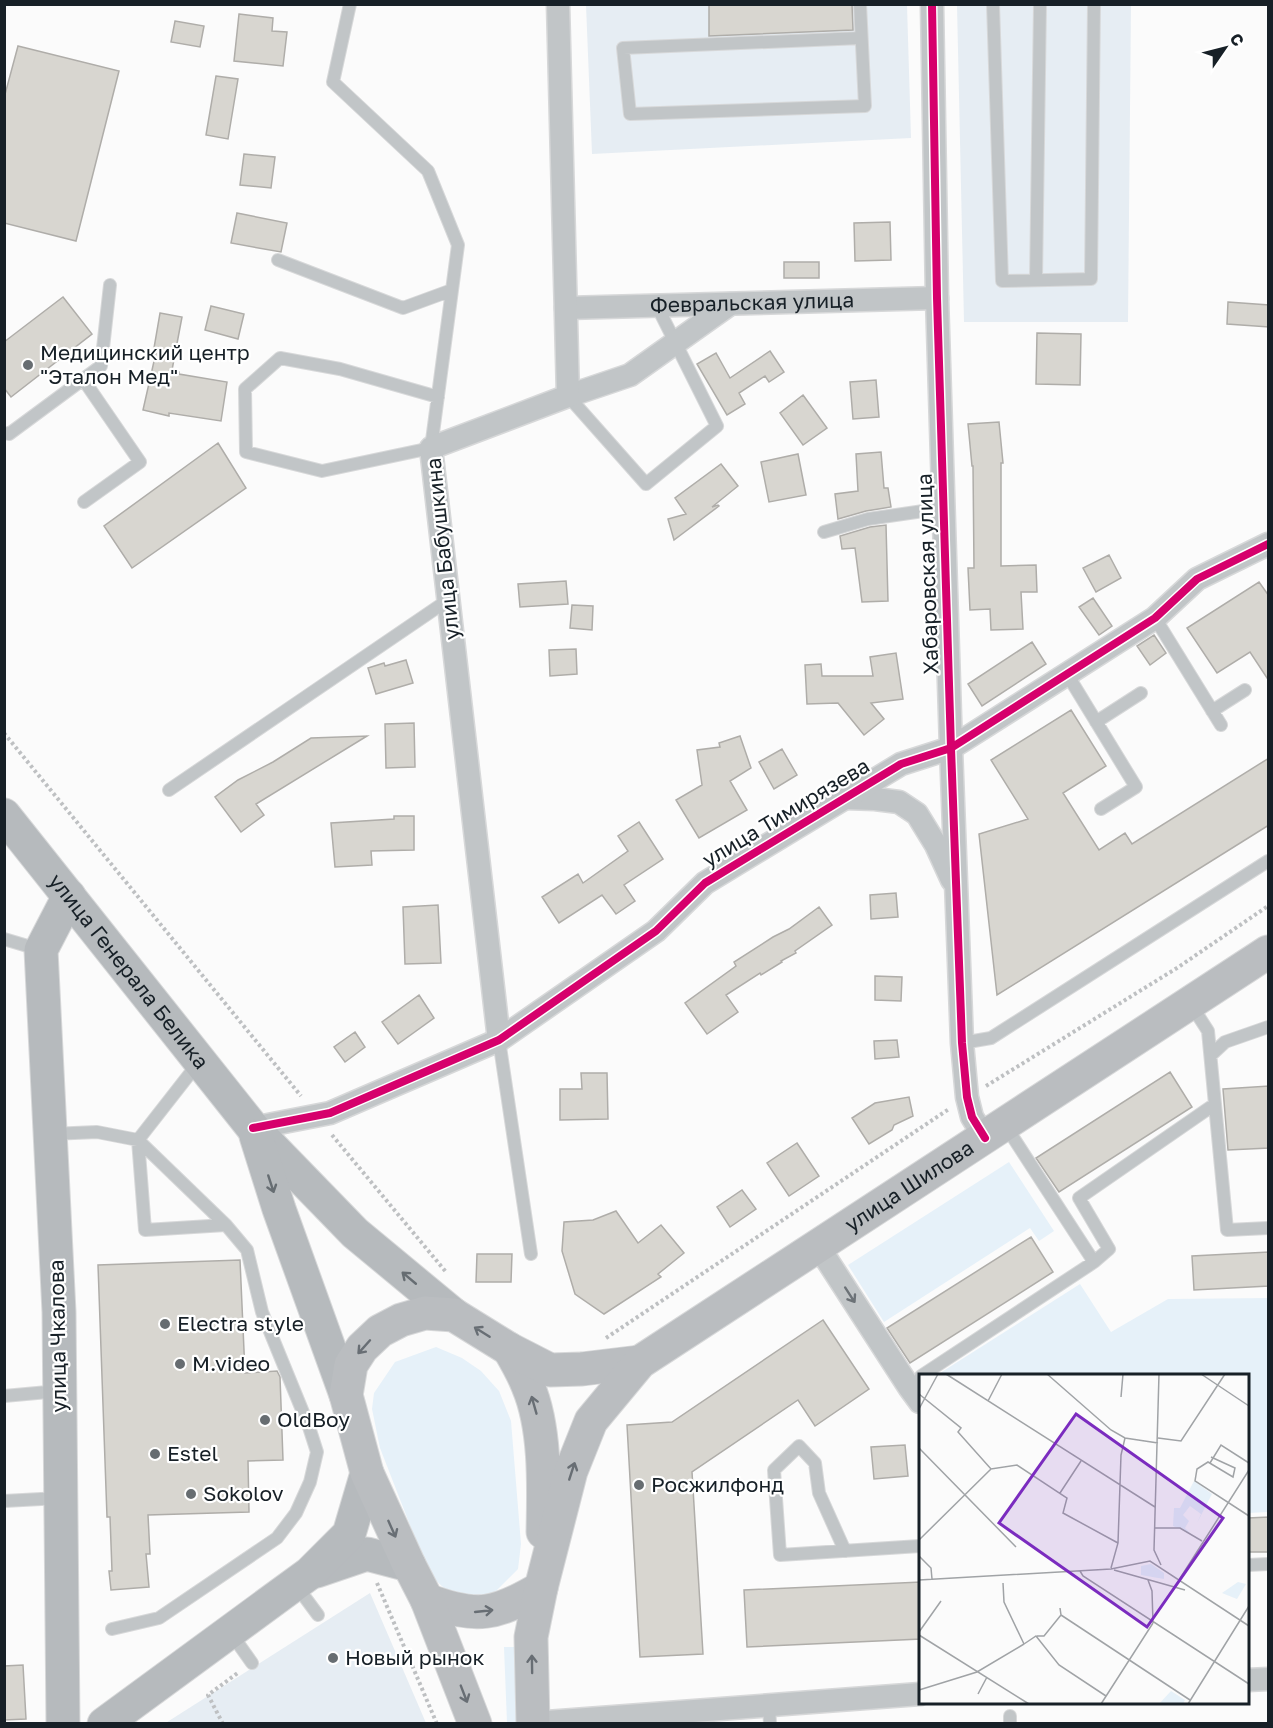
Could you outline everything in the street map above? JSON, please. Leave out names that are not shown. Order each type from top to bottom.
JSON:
[{"type":"main road","name":"улица Генерала Белика","points":[[4,814],[253,1128]]},
{"type":"main road","points":[[41,950],[69,896]]},
{"type":"main road","name":"улица Чкалова","points":[[41,950],[59,1312],[63,1724]]},
{"type":"main road","name":"улица Шилова","points":[[640,1362],[1269,952]]},
{"type":"main road","points":[[253,1128],[355,1233],[454,1315],[509,1349],[550,1370],[582,1369],[640,1362]]},
{"type":"main road","points":[[253,1128],[279,1209],[346,1395],[367,1473],[409,1565],[428,1600],[475,1724]]},
{"type":"main road","points":[[346,1395],[351,1365],[362,1348],[380,1332],[401,1320],[425,1314],[454,1315]]},
{"type":"main road","points":[[509,1349],[529,1387],[540,1425],[544,1499],[541,1588]]},
{"type":"main road","points":[[533,1723],[531,1637],[571,1471],[591,1421],[640,1362]]},
{"type":"main road","points":[[104,1724],[302,1579],[349,1534],[367,1473]]},
{"type":"main road","points":[[302,1579],[366,1554],[409,1565]]},
{"type":"main road","points":[[428,1600],[453,1610],[484,1613],[516,1603],[541,1588]]},
{"type":"street","points":[[558,4],[568,396]]},
{"type":"street","name":"Хабаровская улица","points":[[932,4],[937,298],[962,1043],[967,1097],[972,1117],[995,1131]]},
{"type":"street","name":"Февральская улица","points":[[566,308],[937,298]]},
{"type":"street","name":"улица Бабушкина","points":[[499,1040],[431,448],[630,375],[730,304]]},
{"type":"street","name":"улица Тимирязева","points":[[253,1128],[330,1113],[499,1040],[656,931],[705,883],[901,764],[951,748],[1155,618],[1197,579],[1269,544]]},
{"type":"street","points":[[845,798],[899,802],[917,814],[936,845],[956,889]]},
{"type":"street","points":[[818,1246],[918,1385]]},
{"type":"street","points":[[1249,1680],[1269,1679]]},
{"type":"street","points":[[533,1723],[769,1714],[919,1694]]},
{"type":"lane","points":[[350,4],[333,82],[428,171],[458,245],[438,397],[431,448],[322,471],[246,452],[245,389],[280,358],[340,369],[438,397]]},
{"type":"lane","points":[[860,4],[865,106],[630,114],[623,48],[861,38]]},
{"type":"lane","points":[[993,4],[1002,281],[1090,279],[1094,4]]},
{"type":"lane","points":[[1036,280],[1040,4]]},
{"type":"lane","points":[[278,260],[403,308],[452,291]]},
{"type":"lane","points":[[4,434],[9,434],[101,366],[110,285]]},
{"type":"lane","points":[[568,396],[646,484],[717,426],[657,306]]},
{"type":"lane","points":[[82,379],[140,462],[84,502]]},
{"type":"lane","points":[[825,532],[868,519],[944,508]]},
{"type":"lane","points":[[169,790],[448,600]]},
{"type":"lane","points":[[1155,618],[1221,725]]},
{"type":"lane","points":[[1067,674],[1136,787],[1101,809]]},
{"type":"lane","points":[[1212,711],[1245,690]]},
{"type":"lane","points":[[1096,722],[1141,693]]},
{"type":"lane","points":[[962,1043],[992,1038],[1269,861]]},
{"type":"lane","points":[[4,939],[41,950]]},
{"type":"lane","points":[[1190,1003],[1208,1031],[1227,1230],[1269,1228]]},
{"type":"lane","points":[[1210,1056],[1225,1042],[1269,1027]]},
{"type":"lane","points":[[499,1040],[531,1254]]},
{"type":"lane","points":[[200,1061],[138,1140],[145,1230],[226,1225]]},
{"type":"lane","points":[[934,1374],[1094,1262],[1109,1249],[1079,1198],[1215,1104]]},
{"type":"lane","points":[[995,1131],[1094,1262]]},
{"type":"lane","points":[[50,1134],[97,1132],[138,1140],[226,1225],[247,1250],[262,1312],[317,1452],[310,1482],[297,1513],[277,1538],[159,1618],[112,1629]]},
{"type":"lane","points":[[4,1396],[60,1391]]},
{"type":"lane","points":[[845,1551],[819,1493],[815,1463],[799,1446],[774,1470],[780,1555],[845,1551],[919,1546]]},
{"type":"lane","points":[[4,1502],[61,1498]]},
{"type":"lane","points":[[1249,1565],[1269,1564]]},
{"type":"lane","points":[[302,1579],[318,1615]]},
{"type":"lane","points":[[230,1631],[252,1663]]},
{"type":"path","points":[[4,733],[317,1116],[454,1278]]},
{"type":"path","points":[[605,1339],[967,1097],[1177,968],[1269,906]]},
{"type":"path","points":[[374,1575],[436,1724]]},
{"type":"path","points":[[223,1724],[208,1695],[252,1663]]},
{"type":"shaded area","points":[[586,5],[907,5],[911,138],[592,154]]},
{"type":"shaded area","points":[[957,5],[1131,5],[1128,322],[964,322]]},
{"type":"shaded area","points":[[1009,1162],[1054,1231],[1039,1241],[1030,1228],[884,1322],[848,1265]]},
{"type":"shaded area","points":[[1080,1284],[1111,1332],[1168,1299],[1268,1298],[1268,1512],[1249,1513],[1249,1374],[939,1374]]},
{"type":"shaded area","points":[[436,1347],[462,1358],[481,1371],[499,1391],[511,1421],[521,1544],[518,1569],[488,1599],[465,1599],[445,1589],[429,1574],[380,1448],[372,1409],[374,1393],[395,1362]]},
{"type":"shaded area","name":"Новый рынок","points":[[370,1593],[426,1723],[164,1724]]},
{"type":"shaded area","points":[[504,1647],[521,1647],[524,1723],[507,1723]]},
{"type":"building","points":[[709,4],[852,4],[853,30],[709,36]]},
{"type":"building","points":[[239,14],[273,18],[272,31],[287,32],[283,66],[234,61]]},
{"type":"building","points":[[175,21],[204,26],[200,47],[171,42]]},
{"type":"building","points":[[18,46],[119,71],[76,241],[4,223],[4,98]]},
{"type":"building","points":[[216,76],[238,79],[228,139],[206,135]]},
{"type":"building","points":[[244,154],[275,157],[271,188],[240,185]]},
{"type":"building","points":[[237,213],[287,223],[281,252],[231,243]]},
{"type":"building","points":[[890,222],[891,260],[855,261],[854,223]]},
{"type":"building","points":[[784,262],[819,262],[819,278],[784,278]]},
{"type":"building","name":"Медицинский центр \"Эталон Мед\"","points":[[63,297],[92,334],[11,397],[4,388],[4,342]]},
{"type":"building","points":[[1228,302],[1269,305],[1269,327],[1227,324]]},
{"type":"building","points":[[211,306],[244,314],[238,339],[205,330]]},
{"type":"building","points":[[160,313],[182,317],[172,370],[179,374],[227,382],[221,421],[169,413],[169,416],[143,410],[157,348],[154,348]]},
{"type":"building","points":[[1037,333],[1081,334],[1080,385],[1036,384]]},
{"type":"building","points":[[770,351],[784,372],[769,382],[765,376],[739,393],[745,404],[727,415],[697,364],[716,353],[730,378]]},
{"type":"building","points":[[876,380],[879,417],[853,419],[850,382]]},
{"type":"building","points":[[803,395],[827,428],[803,445],[780,413]]},
{"type":"building","points":[[999,422],[1003,463],[1001,463],[1001,566],[1036,565],[1037,592],[1021,592],[1023,629],[991,630],[990,609],[970,610],[968,568],[974,568],[973,466],[968,424]]},
{"type":"building","points":[[218,443],[246,488],[132,568],[104,526]]},
{"type":"building","points":[[881,452],[884,488],[888,488],[891,507],[838,519],[835,494],[858,491],[856,454]]},
{"type":"building","points":[[798,454],[806,495],[769,502],[761,462]]},
{"type":"building","points":[[721,464],[738,486],[712,507],[719,506],[674,540],[668,519],[686,514],[675,498]]},
{"type":"building","points":[[886,525],[888,601],[862,602],[855,548],[842,549],[840,536]]},
{"type":"building","points":[[1109,555],[1121,578],[1096,592],[1083,568]]},
{"type":"building","points":[[566,581],[568,604],[520,607],[518,584]]},
{"type":"building","points":[[1259,582],[1269,596],[1269,681],[1250,652],[1217,673],[1187,628]]},
{"type":"building","points":[[1093,598],[1112,626],[1099,635],[1079,607]]},
{"type":"building","points":[[572,605],[593,606],[592,630],[570,628]]},
{"type":"building","points":[[1154,635],[1166,653],[1150,665],[1137,646]]},
{"type":"building","points":[[1032,642],[1046,664],[982,706],[968,684]]},
{"type":"building","points":[[576,649],[577,674],[550,676],[549,650]]},
{"type":"building","points":[[896,653],[903,699],[871,703],[884,719],[864,735],[838,703],[807,704],[805,665],[821,664],[822,676],[873,676],[870,657]]},
{"type":"building","points":[[406,660],[413,683],[376,694],[368,668]]},
{"type":"building","points":[[1071,710],[1106,766],[1063,793],[1099,850],[1125,833],[1132,844],[1269,758],[1269,825],[997,995],[979,834],[1028,819],[991,760]]},
{"type":"building","points":[[414,723],[415,767],[386,768],[385,724]]},
{"type":"building","points":[[367,736],[256,804],[264,815],[241,832],[215,797],[238,780],[273,762],[311,738]]},
{"type":"building","points":[[740,736],[751,768],[730,781],[747,810],[699,838],[676,800],[702,785],[697,750],[720,747],[719,743]]},
{"type":"building","points":[[782,749],[797,775],[774,789],[759,762]]},
{"type":"building","points":[[394,816],[414,816],[414,850],[371,851],[372,865],[335,867],[331,823],[394,819]]},
{"type":"building","points":[[639,822],[663,859],[624,885],[635,901],[616,914],[602,895],[559,923],[542,897],[578,874],[583,883],[628,851],[618,836]]},
{"type":"building","points":[[896,893],[898,917],[871,919],[870,895]]},
{"type":"building","points":[[438,905],[441,963],[405,964],[403,907]]},
{"type":"building","points":[[819,907],[832,925],[795,951],[796,953],[726,995],[738,1012],[707,1034],[685,1003],[736,966],[734,962],[789,929]]},
{"type":"building","points":[[875,976],[902,977],[901,1001],[875,1000]]},
{"type":"building","points":[[419,995],[434,1018],[398,1044],[382,1022]]},
{"type":"building","points":[[355,1032],[365,1047],[345,1062],[334,1047]]},
{"type":"building","points":[[897,1040],[899,1057],[875,1059],[874,1041]]},
{"type":"building","points":[[1170,1072],[1192,1107],[1059,1192],[1036,1158]]},
{"type":"building","points":[[581,1073],[607,1073],[608,1119],[560,1120],[560,1089],[582,1089]]},
{"type":"building","points":[[1269,1086],[1269,1148],[1228,1150],[1223,1089]]},
{"type":"building","points":[[909,1097],[913,1116],[894,1125],[892,1130],[869,1144],[852,1118],[875,1103]]},
{"type":"building","points":[[797,1143],[819,1176],[789,1196],[767,1163]]},
{"type":"building","points":[[742,1190],[756,1209],[730,1227],[717,1207]]},
{"type":"building","points":[[616,1211],[638,1243],[661,1225],[684,1253],[658,1274],[661,1277],[604,1314],[575,1294],[562,1251],[564,1222],[593,1220]]},
{"type":"building","points":[[1031,1237],[1053,1272],[910,1363],[887,1328]]},
{"type":"building","points":[[1269,1252],[1269,1286],[1194,1290],[1192,1256]]},
{"type":"building","points":[[477,1254],[512,1254],[511,1282],[476,1282]]},
{"type":"building","points":[[240,1260],[245,1373],[277,1371],[280,1377],[283,1460],[248,1461],[249,1512],[148,1515],[150,1554],[146,1554],[149,1587],[111,1590],[110,1517],[107,1517],[98,1265]]},
{"type":"building","points":[[823,1320],[869,1389],[815,1426],[798,1400],[692,1472],[703,1654],[640,1657],[627,1425],[672,1422]]},
{"type":"building","points":[[905,1445],[908,1476],[874,1479],[871,1447]]},
{"type":"building","points":[[1269,1517],[1269,1552],[1249,1552],[1249,1518]]},
{"type":"building","points":[[919,1582],[919,1639],[747,1647],[744,1590]]},
{"type":"building","points":[[23,1665],[26,1719],[4,1720],[4,1666]]},
{"type":"cycle path","points":[[932,4],[937,298],[962,1043],[967,1097],[972,1117],[985,1138]]},
{"type":"cycle path","points":[[253,1128],[330,1113],[499,1040],[656,931],[705,883],[901,764],[951,748],[1155,618],[1197,579],[1268,544]]},
{"type":"place","name":"Медицинский центр \"Эталон Мед\"","points":[[28,365]]},
{"type":"place","name":"Electra style","points":[[165,1324]]},
{"type":"place","name":"M.video","points":[[180,1364]]},
{"type":"place","name":"OldBoy","points":[[265,1420]]},
{"type":"place","name":"Estel","points":[[155,1454]]},
{"type":"place","name":"Росжилфонд","points":[[639,1485]]},
{"type":"place","name":"Sokolov","points":[[191,1494]]},
{"type":"place","name":"Новый рынок","points":[[333,1658]]}]
